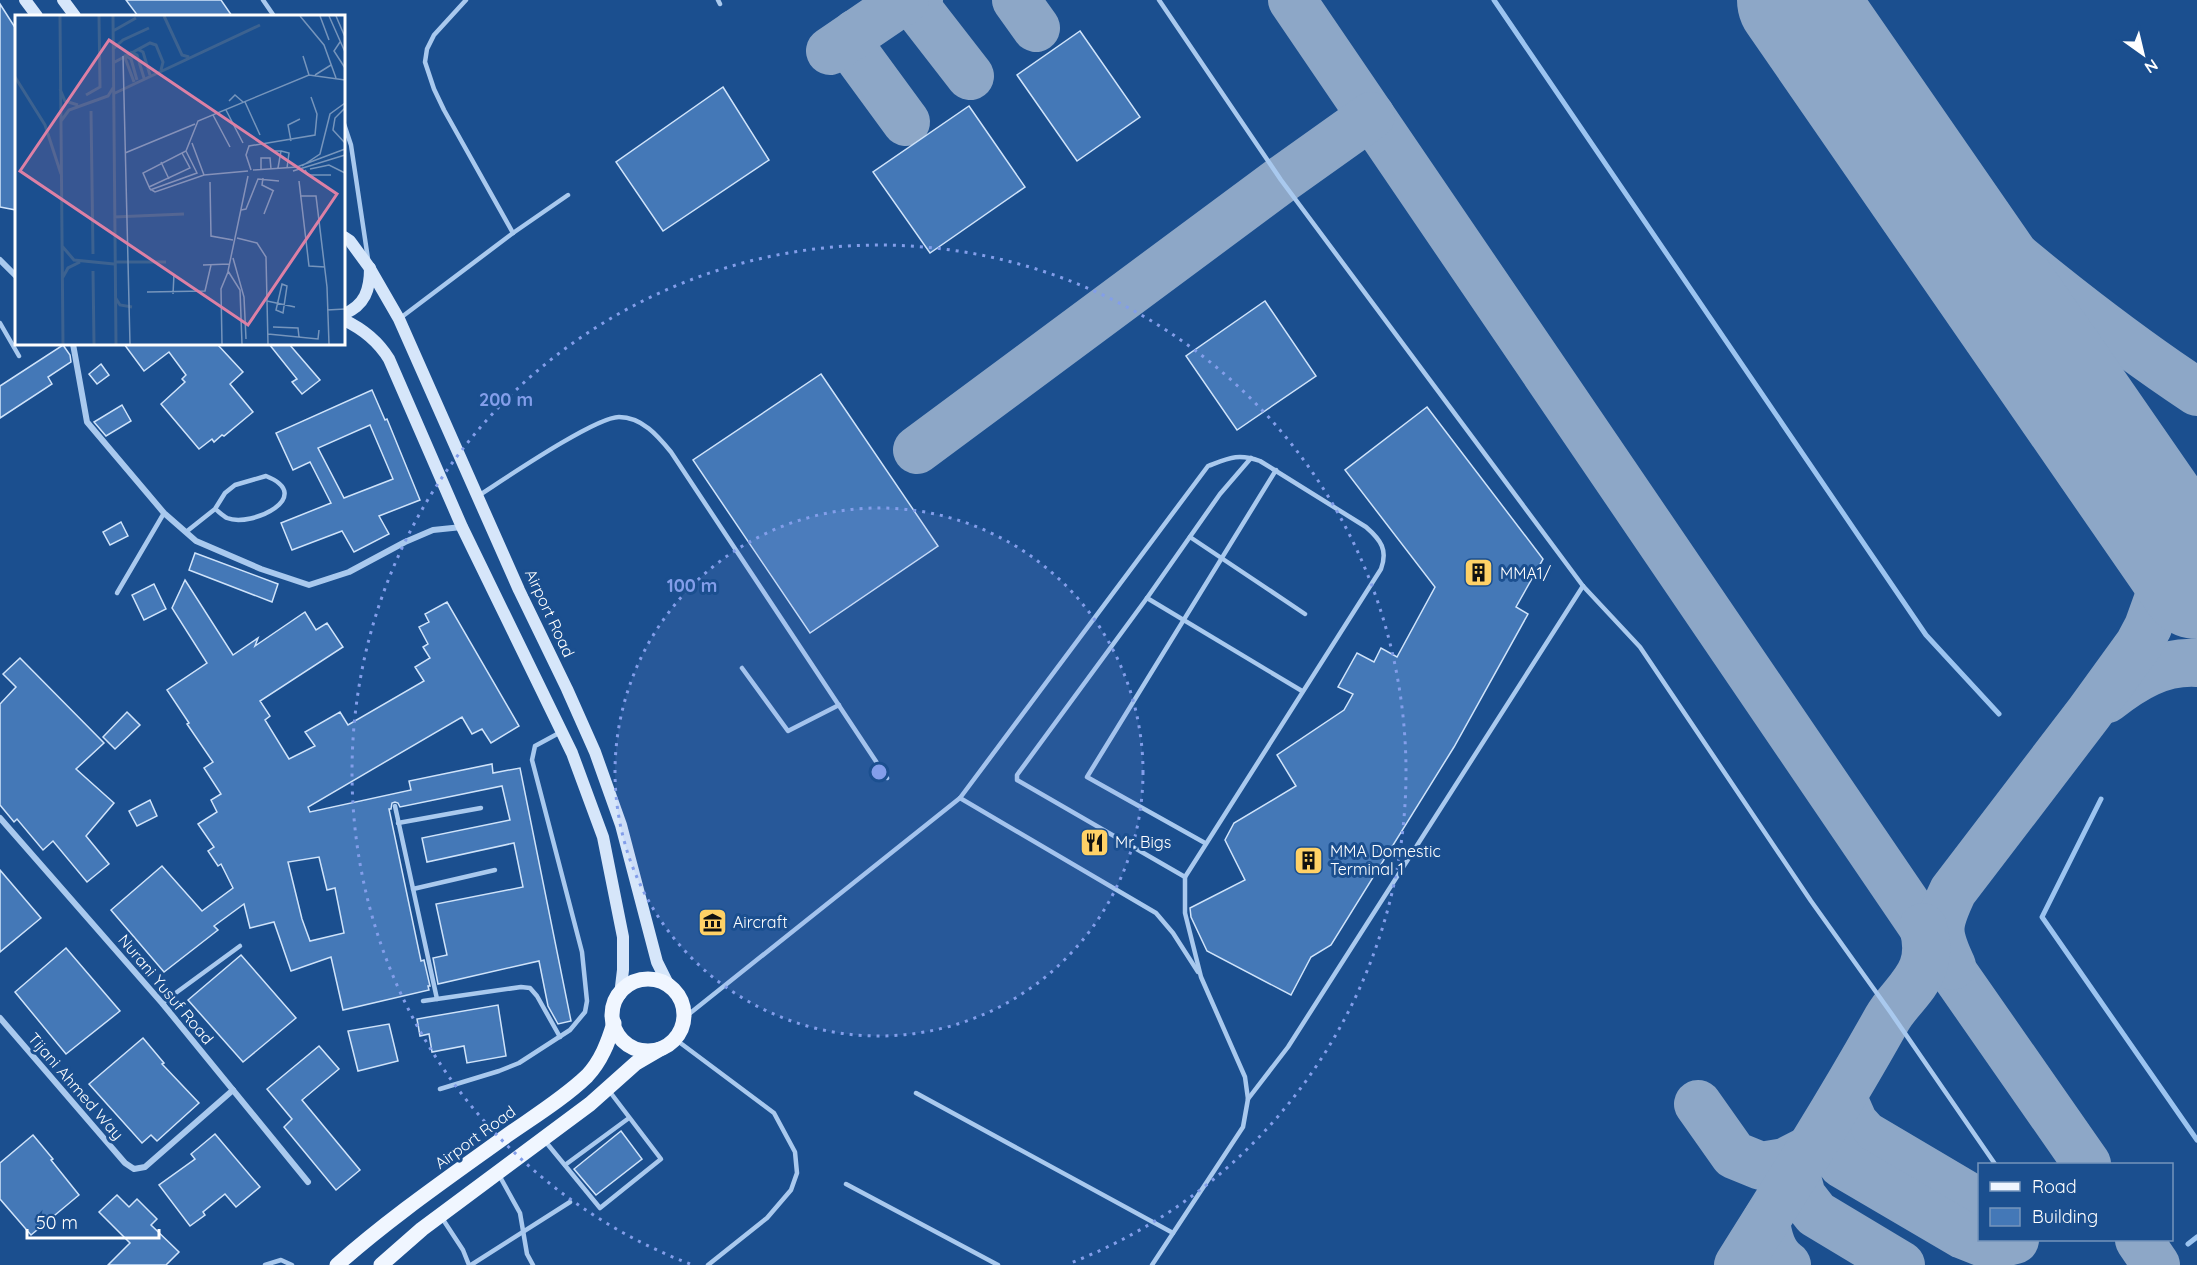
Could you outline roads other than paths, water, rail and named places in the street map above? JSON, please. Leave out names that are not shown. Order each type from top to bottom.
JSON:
[{"type":"main road","points":[[25,0],[36,15]]},
{"type":"main road","points":[[63,0],[74,15]]},
{"type":"main road","name":"Airport Road","points":[[345,238],[369,267],[399,320],[595,752],[621,825],[657,962],[669,986]]},
{"type":"main road","points":[[345,314],[356,308],[366,297],[370,285],[369,267]]},
{"type":"main road","points":[[345,321],[380,345],[389,359],[462,527],[572,753],[603,837],[622,937],[623,970],[620,995]]},
{"type":"main road","points":[[381,1265],[422,1228],[608,1089],[636,1063],[660,1049],[675,1039],[682,1029],[684,1018],[683,1006],[678,994],[669,986],[658,981],[646,980],[634,983],[624,990],[615,1003],[612,1016],[614,1023],[621,1039],[630,1047],[653,1051],[660,1049]]},
{"type":"main road","name":"Airport Road","points":[[337,1265],[390,1220],[587,1076],[607,1046],[614,1023]]},
{"type":"street","points":[[0,260],[15,275]]},
{"type":"street","points":[[72,345],[87,422],[164,513],[196,541],[261,569],[309,585],[349,572],[433,530],[462,527]]},
{"type":"street","name":"Nurani Yusuf Road","points":[[0,818],[162,1003],[308,1182]]},
{"type":"street","name":"Tijani Ahmed Way","points":[[0,1018],[125,1162],[134,1169],[145,1167],[233,1090]]},
{"type":"lane","points":[[262,0],[273,15]]},
{"type":"lane","points":[[466,0],[434,34],[427,49],[425,62],[444,110],[513,233]]},
{"type":"lane","points":[[1159,0],[1281,180],[1583,586],[1640,647],[1811,901],[1891,1012],[1994,1163]]},
{"type":"lane","points":[[345,127],[351,145],[369,267]]},
{"type":"lane","points":[[399,320],[513,233],[568,195]]},
{"type":"lane","points":[[0,323],[19,356]]},
{"type":"lane","points":[[477,496],[590,427],[618,417],[641,423],[655,433],[671,452],[887,778]]},
{"type":"lane","points":[[684,1018],[960,798],[1208,466],[1231,457],[1251,458],[1276,470],[1366,527],[1378,537],[1384,547],[1385,558],[1381,569],[1185,877],[1185,912],[1201,977]]},
{"type":"lane","points":[[1185,877],[1017,780],[1017,775],[1220,494],[1251,458]]},
{"type":"lane","points":[[1205,843],[1087,777],[1276,470]]},
{"type":"lane","points":[[186,532],[215,509],[225,492],[234,485],[266,476],[282,486],[285,493],[283,502],[274,510],[258,516],[241,519],[226,518],[215,509]]},
{"type":"lane","points":[[117,593],[164,513]]},
{"type":"lane","points":[[1190,537],[1305,614]]},
{"type":"lane","points":[[1248,1099],[1288,1047],[1583,586]]},
{"type":"lane","points":[[1147,598],[1302,691]]},
{"type":"lane","points":[[742,668],[788,731],[838,705]]},
{"type":"lane","points":[[440,1089],[508,1067],[570,1030],[585,1012],[586,987],[582,952],[532,755],[535,746],[561,731]]},
{"type":"lane","points":[[960,798],[1156,913],[1173,933],[1201,977],[1245,1077],[1248,1099],[1243,1127],[1152,1265]]},
{"type":"lane","points":[[394,806],[437,999]]},
{"type":"lane","points":[[398,823],[481,808]]},
{"type":"lane","points":[[413,889],[495,870]]},
{"type":"lane","points":[[162,1003],[240,945]]},
{"type":"lane","points":[[423,1001],[521,987],[530,988],[560,1037]]},
{"type":"lane","points":[[675,1039],[774,1113],[795,1152],[797,1173],[791,1190],[766,1218],[708,1265]]},
{"type":"lane","points":[[543,1139],[600,1208],[661,1159],[608,1089]]},
{"type":"lane","points":[[916,1093],[1173,1233]]},
{"type":"lane","points":[[565,1165],[629,1118]]},
{"type":"lane","points":[[498,1172],[520,1213],[527,1254],[533,1265]]},
{"type":"lane","points":[[846,1184],[998,1265]]},
{"type":"lane","points":[[440,1215],[470,1265],[570,1202]]},
{"type":"lane","points":[[265,1265],[281,1260],[292,1265]]},
{"type":"waterway","points":[[1494,0],[1926,635],[1999,714]]},
{"type":"waterway","points":[[2101,799],[2042,917],[2197,1140]]},
{"type":"waterway","points":[[2188,1244],[2197,1237]]},
{"type":"place","name":"MMA1/","points":[[1479,573]]},
{"type":"place","name":"Mr. Bigs","points":[[1094,842]]},
{"type":"place","name":"MMA Domestic Terminal 1","points":[[1309,860]]},
{"type":"place","name":"Aircraft","points":[[712,922]]}]
